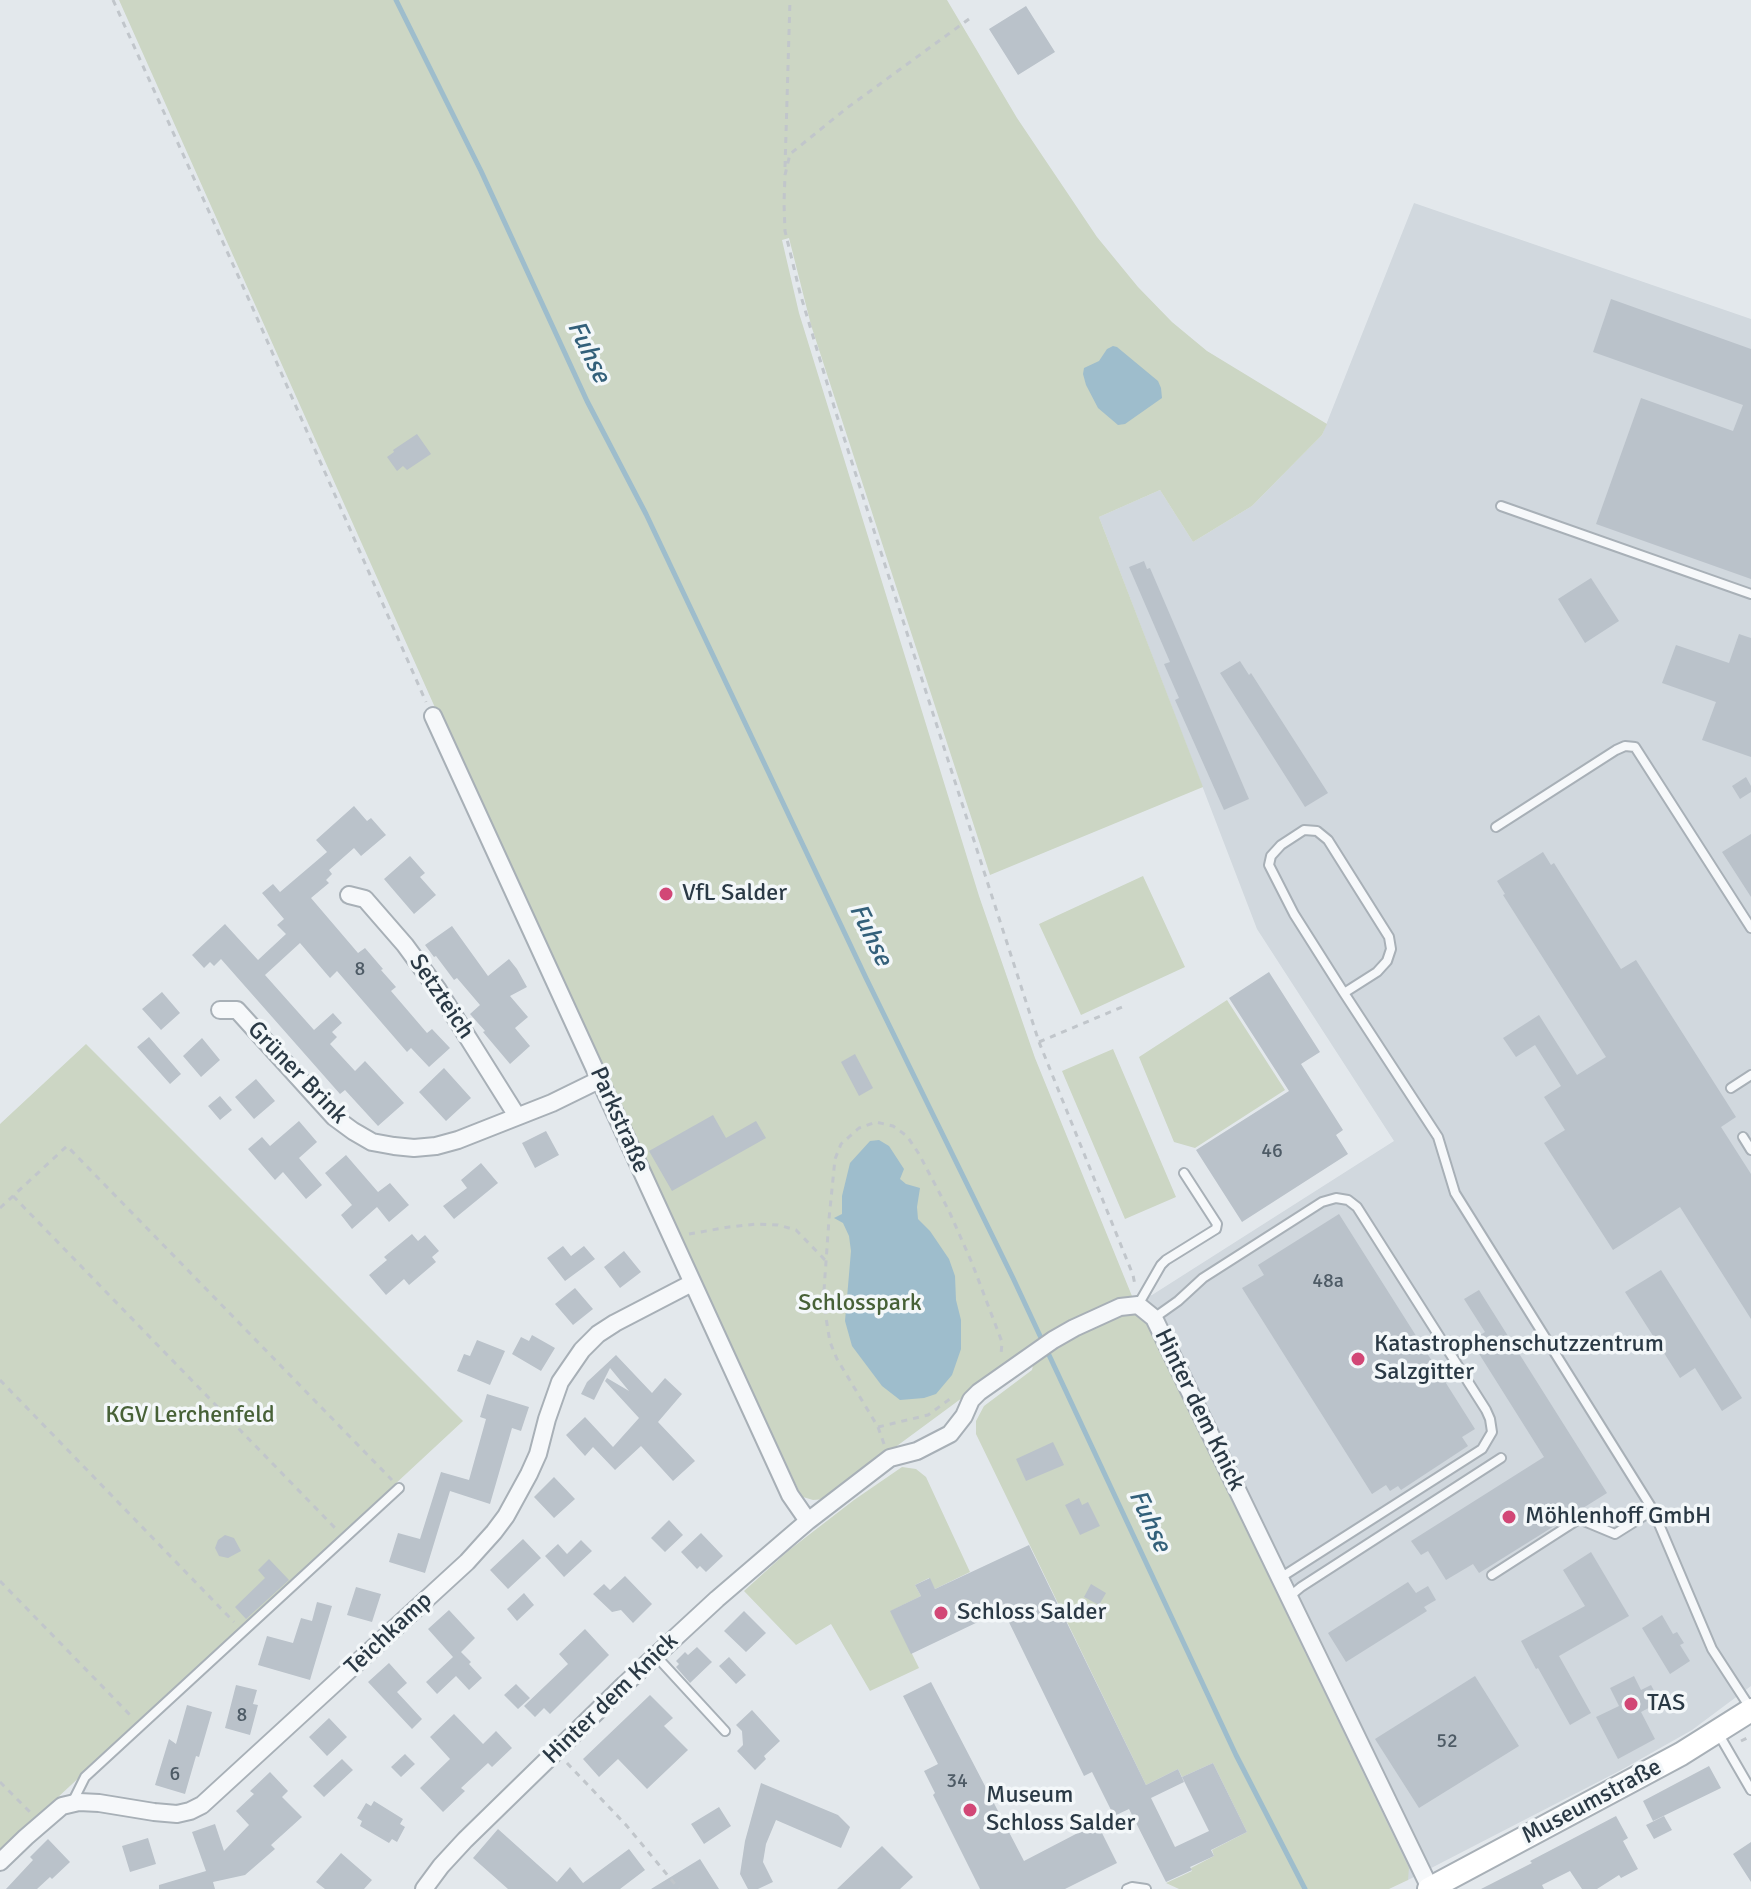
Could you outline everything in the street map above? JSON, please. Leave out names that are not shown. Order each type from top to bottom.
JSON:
[{"type":"main road","name":"Museumstraße","points":[[1430,1889],[1681,1754],[1751,1710]]},
{"type":"street","name":"Parkstraße","points":[[433,716],[790,1495],[808,1521]]},
{"type":"street","name":"Setzteich","points":[[349,895],[365,899],[405,945],[438,990],[517,1116]]},
{"type":"street","name":"Grüner Brink","points":[[220,1010],[237,1010],[334,1117],[372,1142],[414,1148],[458,1140],[552,1103],[601,1079]]},
{"type":"street","name":"Teichkamp","points":[[71,1804],[99,1803],[177,1814],[202,1805],[456,1573],[487,1540],[506,1516],[529,1474],[560,1382],[582,1350],[615,1323],[692,1283]]},
{"type":"street","name":"Hinter dem Knick","points":[[424,1889],[465,1840],[656,1656],[808,1521],[890,1458],[917,1451],[950,1434],[979,1392],[1053,1340],[1120,1307],[1138,1305],[1154,1318],[1430,1889]]},
{"type":"street","points":[[0,1862],[62,1806],[71,1804]]},
{"type":"lane","points":[[1501,506],[1751,594]]},
{"type":"lane","points":[[1496,827],[1616,750],[1625,746],[1635,747],[1751,928]]},
{"type":"lane","points":[[1344,993],[1377,972],[1387,961],[1391,949],[1389,937],[1328,840],[1317,831],[1304,830],[1281,845],[1271,856],[1269,865],[1294,914],[1344,993],[1438,1137],[1455,1193],[1653,1510],[1712,1649],[1751,1710]]},
{"type":"lane","points":[[1731,1088],[1751,1075]]},
{"type":"lane","points":[[1743,1137],[1751,1150]]},
{"type":"lane","points":[[1138,1305],[1166,1260],[1216,1229],[1217,1224],[1184,1173]]},
{"type":"lane","points":[[1154,1318],[1203,1278],[1322,1202],[1336,1198],[1348,1200],[1357,1207],[1486,1410],[1492,1432],[1482,1449],[1280,1578]]},
{"type":"lane","points":[[1289,1597],[1501,1458]]},
{"type":"lane","points":[[71,1804],[85,1777],[399,1488]]},
{"type":"lane","points":[[1492,1575],[1579,1519],[1615,1534],[1653,1510]]},
{"type":"lane","points":[[656,1656],[725,1731]]},
{"type":"lane","points":[[1718,1733],[1751,1790]]},
{"type":"lane","points":[[1127,1889],[1146,1889]]},
{"type":"path","points":[[113,0],[433,716]]},
{"type":"path","points":[[790,0],[784,203],[785,231],[800,293],[1039,1042],[1133,1275],[1138,1305]]},
{"type":"path","points":[[785,175],[790,154],[803,142],[969,19]]},
{"type":"path","points":[[1039,1042],[1122,1007]]},
{"type":"path","points":[[890,1458],[878,1427],[830,1342],[824,1290],[835,1159],[841,1144],[859,1128],[876,1122],[893,1126],[907,1136],[919,1154],[972,1263],[1002,1342],[1001,1355],[995,1362]]},
{"type":"path","points":[[0,1208],[67,1146],[399,1488]]},
{"type":"path","points":[[13,1196],[345,1538]]},
{"type":"path","points":[[672,1238],[729,1227],[778,1225],[796,1230],[826,1261]]},
{"type":"path","points":[[0,1380],[243,1632]]},
{"type":"path","points":[[878,1427],[928,1415],[953,1397]]},
{"type":"path","points":[[0,1581],[141,1726]]},
{"type":"path","points":[[567,1764],[626,1825],[679,1889]]},
{"type":"path","points":[[0,1782],[41,1824]]},
{"type":"shaded area","points":[[1414,203],[1751,319],[1751,1686],[1692,1730],[1408,1880],[1408,1868],[1134,1301],[1152,1295],[1394,1141],[1257,929],[1099,517],[1160,490],[1193,542],[1252,506],[1322,435]]},
{"type":"green space","name":"Schlosspark","points":[[119,0],[947,0],[1017,118],[1097,237],[1138,287],[1172,322],[1207,351],[1327,424],[1322,435],[1252,506],[1193,542],[1160,490],[1099,517],[1203,787],[990,875],[811,325],[789,238],[782,240],[799,313],[979,896],[1035,1058],[1134,1301],[1046,1336],[825,1499],[803,1497],[798,1489],[437,712]]},
{"type":"green space","points":[[1143,876],[1185,967],[1081,1015],[1039,924]]},
{"type":"green space","points":[[1227,1000],[1285,1090],[1195,1148],[1174,1142],[1139,1057]]},
{"type":"green space","name":"KGV Lerchenfeld","points":[[86,1044],[463,1421],[0,1851],[0,1124]]},
{"type":"green space","points":[[1113,1049],[1176,1197],[1125,1219],[1062,1071]]},
{"type":"green space","points":[[1128,1312],[1143,1316],[1409,1868],[1408,1880],[1389,1889],[1179,1889],[1166,1883],[1192,1871],[1191,1868],[1214,1856],[1212,1850],[1247,1832],[1213,1763],[1182,1777],[1178,1769],[1146,1785],[976,1434],[976,1421],[984,1406],[1032,1370],[1034,1361],[1079,1332]]},
{"type":"green space","points":[[902,1467],[916,1469],[926,1477],[970,1572],[935,1589],[929,1578],[915,1585],[921,1596],[891,1611],[919,1668],[870,1691],[831,1624],[796,1645],[744,1591],[788,1551]]},
{"type":"water","points":[[1113,346],[1158,381],[1162,398],[1125,424],[1118,425],[1098,408],[1083,374],[1084,368],[1099,361]]},
{"type":"water","points":[[879,1140],[889,1146],[904,1169],[900,1179],[920,1188],[918,1219],[949,1259],[955,1276],[961,1349],[952,1375],[936,1394],[924,1398],[900,1400],[882,1386],[852,1346],[845,1321],[851,1251],[843,1223],[834,1218],[842,1214],[842,1196],[850,1163],[870,1141]]},
{"type":"building","points":[[1026,6],[1055,52],[1018,75],[989,29]]},
{"type":"building","points":[[1611,299],[1751,349],[1751,579],[1596,524],[1641,398],[1733,431],[1743,405],[1593,352]]},
{"type":"building","points":[[417,434],[431,454],[407,470],[403,466],[397,471],[387,457]]},
{"type":"building","points":[[1144,561],[1147,569],[1150,568],[1249,799],[1224,810],[1175,700],[1179,698],[1164,664],[1170,662],[1129,567]]},
{"type":"building","points":[[1591,578],[1619,621],[1585,643],[1558,599]]},
{"type":"building","points":[[1739,634],[1751,638],[1751,757],[1702,740],[1716,702],[1662,683],[1676,645],[1729,663]]},
{"type":"building","points":[[1240,661],[1249,675],[1251,673],[1328,793],[1305,807],[1220,673]]},
{"type":"building","points":[[1746,777],[1751,792],[1740,799],[1732,786]]},
{"type":"building","points":[[354,806],[367,821],[371,818],[386,835],[361,856],[354,848],[329,870],[332,874],[326,880],[329,883],[311,898],[358,953],[365,948],[396,987],[391,991],[427,1033],[432,1029],[450,1048],[429,1067],[411,1048],[407,1052],[337,971],[330,978],[300,943],[265,975],[314,1030],[333,1013],[342,1023],[332,1032],[337,1037],[330,1044],[355,1071],[365,1061],[404,1103],[378,1126],[345,1090],[340,1094],[221,959],[214,966],[210,962],[204,968],[192,955],[225,924],[258,960],[286,934],[277,925],[284,919],[262,893],[273,884],[280,892],[327,852],[316,840]]},
{"type":"building","points":[[1751,834],[1751,897],[1722,852]]},
{"type":"building","points":[[1543,852],[1551,865],[1554,863],[1621,969],[1636,960],[1736,1117],[1721,1127],[1751,1174],[1751,1319],[1680,1207],[1613,1250],[1544,1143],[1565,1130],[1544,1097],[1561,1086],[1535,1045],[1516,1057],[1503,1038],[1539,1015],[1577,1075],[1606,1057],[1497,881]]},
{"type":"building","points":[[410,856],[425,873],[420,877],[436,895],[414,914],[384,879]]},
{"type":"building","points":[[452,926],[488,976],[509,959],[527,987],[510,996],[528,1017],[515,1028],[530,1046],[510,1064],[470,1014],[480,1005],[425,945]]},
{"type":"building","points":[[1269,972],[1320,1052],[1301,1064],[1343,1130],[1336,1135],[1348,1154],[1242,1222],[1196,1150],[1289,1091],[1229,998]]},
{"type":"building","points":[[162,992],[180,1013],[161,1030],[142,1009]]},
{"type":"building","points":[[149,1037],[181,1074],[170,1084],[137,1047]]},
{"type":"building","points":[[202,1038],[220,1060],[201,1077],[183,1056]]},
{"type":"building","points":[[855,1054],[873,1088],[859,1096],[841,1062]]},
{"type":"building","points":[[444,1068],[471,1098],[446,1121],[419,1092]]},
{"type":"building","points":[[256,1079],[275,1101],[254,1119],[235,1097]]},
{"type":"building","points":[[220,1096],[232,1110],[220,1120],[208,1106]]},
{"type":"building","points":[[713,1115],[726,1138],[756,1121],[766,1138],[672,1191],[649,1151]]},
{"type":"building","points":[[299,1121],[317,1142],[299,1158],[322,1185],[306,1199],[283,1172],[275,1180],[248,1149],[262,1137],[270,1146]]},
{"type":"building","points":[[546,1131],[559,1155],[535,1168],[522,1143]]},
{"type":"building","points":[[346,1155],[378,1192],[390,1183],[409,1205],[389,1222],[377,1207],[352,1229],[341,1215],[352,1205],[325,1173]]},
{"type":"building","points":[[481,1163],[498,1183],[454,1219],[443,1206],[467,1188],[461,1180]]},
{"type":"building","name":"Katastrophenschutzzentrum Salzgitter","points":[[1339,1214],[1475,1429],[1462,1437],[1468,1446],[1401,1490],[1398,1486],[1390,1491],[1386,1485],[1372,1494],[1242,1288],[1264,1275],[1258,1265]]},
{"type":"building","points":[[412,1234],[418,1241],[425,1235],[439,1251],[432,1257],[436,1262],[409,1285],[404,1279],[386,1295],[369,1275],[387,1260],[384,1257]]},
{"type":"building","points":[[563,1246],[571,1256],[584,1246],[595,1259],[565,1281],[547,1258]]},
{"type":"building","points":[[624,1251],[641,1272],[620,1288],[604,1267]]},
{"type":"building","points":[[1661,1270],[1742,1398],[1722,1411],[1695,1368],[1680,1378],[1625,1292]]},
{"type":"building","points":[[575,1288],[593,1309],[573,1325],[555,1304]]},
{"type":"building","name":"Möhlenhoff GmbH","points":[[1479,1290],[1607,1493],[1479,1573],[1473,1564],[1446,1580],[1428,1551],[1421,1555],[1411,1541],[1544,1457],[1471,1341],[1485,1332],[1464,1299]]},
{"type":"building","points":[[532,1335],[555,1348],[541,1371],[512,1354],[521,1337],[529,1341]]},
{"type":"building","points":[[477,1340],[505,1351],[490,1385],[457,1371],[464,1354],[470,1356]]},
{"type":"building","points":[[616,1355],[652,1393],[665,1378],[682,1394],[658,1422],[695,1461],[673,1481],[641,1446],[615,1470],[593,1447],[585,1456],[566,1435],[585,1417],[613,1447],[639,1418],[605,1381],[607,1378],[629,1391],[610,1368],[594,1400],[581,1394],[587,1382]]},
{"type":"building","points":[[487,1394],[529,1407],[521,1431],[512,1428],[490,1504],[450,1491],[425,1573],[389,1562],[398,1533],[420,1539],[441,1472],[469,1480],[486,1419],[480,1417]]},
{"type":"building","points":[[1053,1442],[1064,1465],[1026,1481],[1016,1459]]},
{"type":"building","points":[[554,1477],[575,1499],[554,1518],[534,1497]]},
{"type":"building","points":[[1079,1498],[1082,1505],[1088,1502],[1100,1526],[1080,1535],[1065,1505]]},
{"type":"building","points":[[669,1520],[683,1535],[665,1552],[651,1538]]},
{"type":"building","points":[[701,1533],[723,1556],[706,1572],[700,1566],[697,1569],[681,1552]]},
{"type":"building","points":[[225,1535],[234,1538],[241,1551],[228,1558],[219,1556],[215,1548],[218,1540]]},
{"type":"building","points":[[523,1539],[541,1558],[508,1589],[490,1570]]},
{"type":"building","points":[[581,1540],[592,1551],[564,1577],[545,1556],[558,1544],[567,1554]]},
{"type":"building","points":[[1029,1545],[1146,1785],[1178,1769],[1184,1782],[1151,1798],[1175,1847],[1209,1831],[1182,1777],[1213,1763],[1247,1832],[1211,1850],[1214,1856],[1166,1882],[1129,1809],[1114,1816],[1092,1772],[1084,1776],[1003,1610],[911,1654],[890,1611],[921,1596],[915,1585],[930,1578],[935,1589]]},
{"type":"building","points":[[1591,1552],[1629,1616],[1559,1656],[1591,1713],[1570,1725],[1521,1641],[1585,1606],[1563,1570]]},
{"type":"building","points":[[269,1559],[289,1580],[246,1619],[235,1607],[265,1578],[258,1570]]},
{"type":"building","points":[[625,1576],[652,1604],[633,1623],[621,1610],[612,1612],[593,1594],[604,1584],[610,1590]]},
{"type":"building","points":[[1408,1582],[1416,1593],[1428,1586],[1436,1600],[1424,1607],[1427,1611],[1346,1662],[1328,1633]]},
{"type":"building","points":[[1091,1584],[1106,1593],[1099,1605],[1084,1597]]},
{"type":"building","points":[[356,1587],[381,1594],[372,1622],[347,1615]]},
{"type":"building","points":[[524,1593],[534,1605],[517,1621],[507,1609]]},
{"type":"building","points":[[317,1602],[332,1606],[310,1680],[258,1665],[267,1636],[293,1643],[301,1618],[312,1621]]},
{"type":"building","points":[[449,1610],[475,1638],[461,1652],[482,1678],[469,1690],[456,1676],[437,1694],[426,1682],[453,1657],[428,1629]]},
{"type":"building","points":[[744,1611],[766,1633],[746,1652],[724,1631]]},
{"type":"building","points":[[1662,1615],[1673,1634],[1677,1632],[1684,1643],[1680,1645],[1690,1661],[1670,1674],[1642,1628]]},
{"type":"building","points":[[585,1629],[609,1655],[550,1714],[544,1708],[535,1717],[524,1706],[568,1664],[559,1654]]},
{"type":"building","points":[[697,1647],[712,1662],[690,1683],[676,1667],[679,1664],[676,1661],[685,1652],[688,1655]]},
{"type":"building","points":[[729,1657],[746,1675],[736,1684],[719,1666]]},
{"type":"building","points":[[389,1663],[407,1683],[397,1692],[422,1719],[412,1729],[368,1682]]},
{"type":"building","points":[[1475,1676],[1519,1746],[1419,1808],[1375,1739]]},
{"type":"building","points":[[1634,1676],[1641,1690],[1651,1685],[1660,1702],[1641,1712],[1655,1739],[1618,1759],[1596,1717],[1619,1706],[1610,1688]]},
{"type":"building","points":[[931,1682],[1024,1861],[1097,1823],[1117,1863],[1065,1889],[980,1889],[933,1795],[935,1793],[924,1771],[938,1764],[903,1696]]},
{"type":"building","points":[[516,1684],[530,1698],[518,1709],[504,1695]]},
{"type":"building","points":[[236,1685],[257,1690],[253,1704],[258,1705],[250,1735],[225,1728]]},
{"type":"building","points":[[650,1695],[673,1718],[664,1726],[688,1750],[647,1789],[618,1759],[599,1777],[583,1759]]},
{"type":"building","points":[[187,1705],[212,1712],[185,1794],[155,1785],[169,1739],[176,1744]]},
{"type":"building","points":[[752,1710],[780,1741],[755,1770],[737,1751],[743,1745],[742,1731],[736,1725]]},
{"type":"building","points":[[454,1714],[483,1744],[496,1731],[512,1748],[492,1767],[488,1763],[461,1788],[465,1791],[443,1812],[420,1788],[450,1759],[430,1737]]},
{"type":"building","points":[[329,1718],[347,1737],[327,1756],[309,1737]]},
{"type":"building","points":[[405,1754],[415,1764],[401,1777],[391,1767]]},
{"type":"building","points":[[342,1759],[353,1770],[324,1797],[313,1786]]},
{"type":"building","points":[[1709,1766],[1721,1788],[1653,1821],[1643,1801]]},
{"type":"building","points":[[270,1772],[288,1791],[282,1797],[302,1817],[271,1845],[275,1849],[245,1875],[213,1882],[215,1889],[159,1889],[159,1885],[206,1871],[192,1832],[215,1824],[224,1851],[249,1825],[236,1811],[254,1794],[250,1791]]},
{"type":"building","points":[[761,1783],[838,1815],[850,1827],[841,1848],[776,1820],[766,1844],[763,1862],[773,1882],[758,1889],[748,1889],[740,1874],[745,1841]]},
{"type":"building","points":[[374,1801],[403,1819],[400,1824],[405,1827],[397,1842],[392,1839],[389,1843],[360,1826],[362,1821],[357,1818],[366,1803],[371,1806]]},
{"type":"building","points":[[719,1807],[731,1826],[704,1844],[691,1824]]},
{"type":"building","points":[[1616,1816],[1628,1838],[1623,1841],[1638,1869],[1621,1878],[1619,1875],[1597,1889],[1582,1889],[1570,1871],[1542,1885],[1544,1889],[1481,1889],[1532,1863],[1530,1861]]},
{"type":"building","points":[[1664,1816],[1672,1830],[1654,1839],[1646,1825]]},
{"type":"building","points":[[498,1829],[557,1882],[570,1867],[583,1883],[629,1849],[645,1870],[620,1889],[508,1889],[473,1858]]},
{"type":"building","points":[[148,1838],[156,1864],[130,1872],[122,1846]]},
{"type":"building","points":[[48,1839],[70,1862],[37,1889],[6,1889],[33,1860],[30,1857]]},
{"type":"building","points":[[1751,1842],[1751,1882],[1733,1854]]},
{"type":"building","points":[[882,1846],[913,1877],[900,1889],[837,1889]]},
{"type":"building","points":[[341,1853],[372,1880],[364,1889],[325,1889],[316,1882]]},
{"type":"building","points":[[700,1859],[719,1889],[651,1889]]},
{"type":"waterway","name":"Fuhse","points":[[396,0],[1013,1278],[1236,1755],[1305,1889]]},
{"type":"place","name":"VfL Salder","points":[[666,894]]},
{"type":"place","name":"Katastrophenschutzzentrum Salzgitter","points":[[1358,1359]]},
{"type":"place","name":"Möhlenhoff GmbH","points":[[1509,1517]]},
{"type":"place","name":"Schloss Salder","points":[[941,1613]]},
{"type":"place","name":"TAS","points":[[1631,1704]]},
{"type":"place","name":"Museum Schloss Salder","points":[[970,1810]]}]
